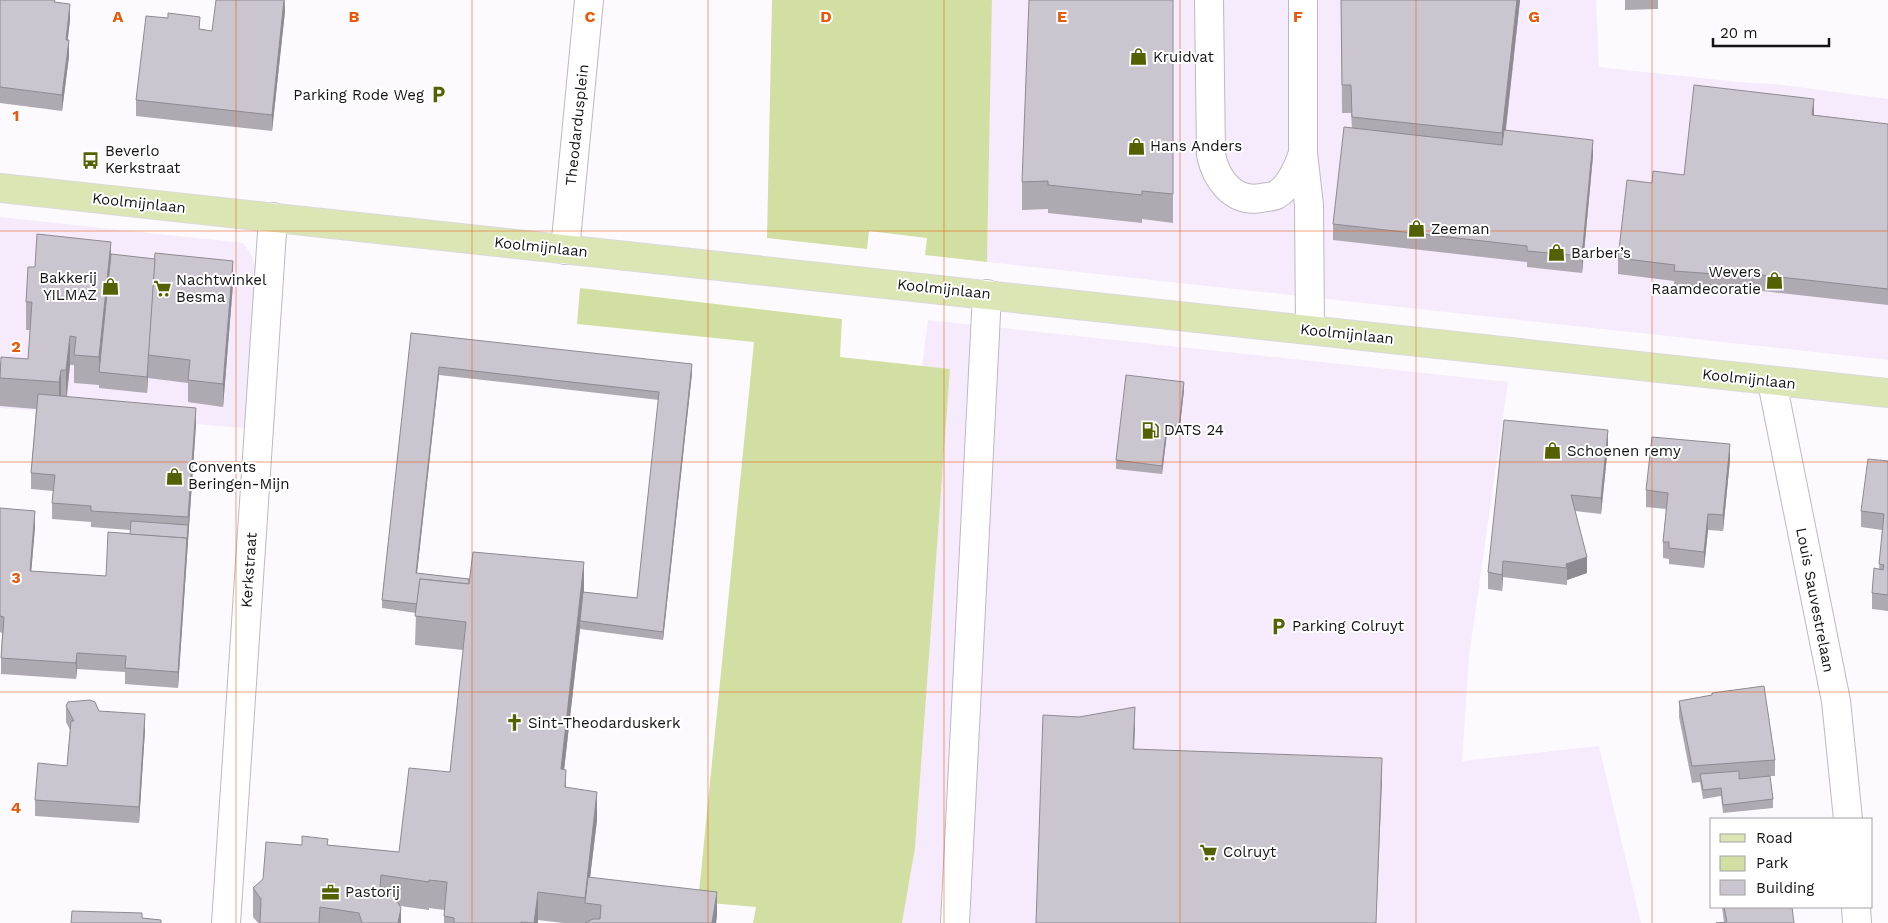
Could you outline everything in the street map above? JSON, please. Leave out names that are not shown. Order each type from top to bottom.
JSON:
[{"type":"main road","name":"Koolmijnlaan","points":[[0,188],[1310,329],[1772,382],[1888,393]]},
{"type":"street","name":"Theodardusplein","points":[[565,250],[589,0]]},
{"type":"street","points":[[1209,0],[1211,155],[1215,172],[1240,197],[1255,199],[1275,195],[1286,186],[1296,172],[1303,153]]},
{"type":"street","points":[[1303,0],[1303,153],[1309,205],[1310,329]]},
{"type":"street","name":"Kerkstraat","points":[[226,923],[272,217]]},
{"type":"street","points":[[955,923],[987,294]]},
{"type":"street","name":"Louis Sauvestrelaan","points":[[1772,382],[1836,701],[1848,818]]},
{"type":"street","points":[[1856,908],[1857,923]]},
{"type":"shaded area","points":[[992,0],[1596,0],[1599,67],[1738,82],[1776,84],[1888,99],[1888,360],[987,262]]},
{"type":"shaded area","points":[[0,217],[243,243],[252,256],[256,270],[245,428],[0,408]]},
{"type":"shaded area","points":[[928,320],[1508,382],[1469,657],[1462,761],[1599,746],[1641,923],[902,923],[915,848],[950,369],[922,367]]},
{"type":"green space","points":[[772,0],[992,0],[987,262],[925,255],[927,238],[869,231],[867,249],[767,238]]},
{"type":"green space","points":[[580,288],[842,319],[840,357],[950,369],[915,848],[902,923],[753,923],[756,907],[698,902],[754,342],[577,324]]},
{"type":"building","points":[[0,0],[55,0],[54,2],[70,4],[66,40],[69,40],[62,95],[0,87]]},
{"type":"building","points":[[216,0],[284,0],[272,115],[136,100],[146,16],[168,18],[168,13],[200,17],[199,29],[212,31]]},
{"type":"building","points":[[1029,0],[1173,0],[1173,194],[1142,191],[1142,195],[1048,185],[1048,181],[1022,182]]},
{"type":"building","points":[[1341,0],[1517,0],[1502,133],[1352,117],[1351,85],[1342,85]]},
{"type":"building","points":[[1694,85],[1814,99],[1812,115],[1888,124],[1888,289],[1716,270],[1716,274],[1674,271],[1675,265],[1618,258],[1627,180],[1652,183],[1653,171],[1684,175]]},
{"type":"building","points":[[1344,127],[1502,145],[1504,130],[1593,140],[1582,256],[1527,251],[1527,246],[1333,224]]},
{"type":"building","points":[[37,234],[111,242],[99,357],[74,355],[76,337],[70,336],[66,370],[61,370],[59,382],[0,378],[1,357],[28,359],[32,302],[26,302],[28,267],[35,267]]},
{"type":"building","points":[[155,253],[233,261],[223,384],[188,380],[190,360],[148,355]]},
{"type":"building","points":[[111,254],[155,259],[147,377],[99,372]]},
{"type":"building","points":[[411,333],[692,364],[663,632],[580,621],[583,592],[637,598],[659,392],[439,367],[416,573],[469,579],[469,584],[420,579],[417,604],[382,600]]},
{"type":"building","name":"DATS 24","points":[[1126,375],[1184,382],[1179,426],[1167,424],[1162,466],[1116,460]]},
{"type":"building","points":[[38,394],[196,408],[188,517],[91,511],[91,506],[52,503],[55,475],[31,473]]},
{"type":"building","points":[[1504,420],[1608,430],[1601,498],[1571,495],[1587,557],[1566,564],[1567,568],[1503,561],[1502,575],[1488,572]]},
{"type":"building","points":[[1652,437],[1730,444],[1723,515],[1708,514],[1704,552],[1669,548],[1669,542],[1663,542],[1668,493],[1646,490]]},
{"type":"building","points":[[1868,459],[1888,461],[1888,595],[1872,593],[1874,568],[1883,570],[1884,565],[1879,564],[1884,514],[1861,511]]},
{"type":"building","points":[[0,508],[35,511],[30,571],[106,576],[108,532],[187,538],[178,672],[125,668],[126,656],[77,653],[76,663],[1,658],[4,617],[0,616]]},
{"type":"building","points":[[131,521],[188,525],[187,546],[187,538],[130,534]]},
{"type":"building","name":"Sint-Theodarduskerk","points":[[473,552],[584,562],[561,769],[566,770],[565,787],[597,792],[585,898],[538,892],[534,923],[454,923],[454,918],[444,916],[447,882],[429,880],[429,882],[381,875],[380,889],[394,896],[401,908],[398,923],[362,923],[359,913],[320,907],[319,923],[260,923],[261,899],[253,888],[263,879],[266,842],[302,845],[302,836],[328,839],[327,845],[399,852],[409,768],[450,772],[466,622],[415,616],[420,579],[469,584]]},
{"type":"building","points":[[1764,686],[1775,760],[1692,766],[1679,701],[1712,695],[1712,693]]},
{"type":"building","points":[[90,700],[95,702],[99,711],[145,714],[139,807],[35,800],[38,763],[67,766],[71,721],[74,721],[66,706],[68,702]]},
{"type":"building","name":"Colruyt","points":[[1135,707],[1133,749],[1382,758],[1376,923],[1036,923],[1043,715],[1079,717]]},
{"type":"building","points":[[1739,771],[1739,779],[1770,776],[1773,799],[1723,805],[1721,788],[1703,790],[1700,774]]},
{"type":"building","points":[[588,877],[717,892],[712,923],[585,923],[593,919],[600,919],[601,905],[585,903]]},
{"type":"building","points":[[1724,908],[1792,908],[1794,923],[1716,923],[1727,922]]},
{"type":"building","points":[[72,911],[142,913],[142,918],[161,920],[161,923],[71,923]]},
{"type":"place","name":"Kruidvat","points":[[1139,57]]},
{"type":"place","name":"Parking Rode Weg","points":[[438,95]]},
{"type":"place","name":"Hans Anders","points":[[1136,146]]},
{"type":"place","name":"Beverlo Kerkstraat","points":[[91,160]]},
{"type":"place","name":"Zeeman","points":[[1417,229]]},
{"type":"place","name":"Barber’s","points":[[1557,253]]},
{"type":"place","name":"Wevers Raamdecoratie","points":[[1775,281]]},
{"type":"place","name":"Bakkerij YILMAZ","points":[[111,287]]},
{"type":"place","name":"Nachtwinkel Besma","points":[[162,289]]},
{"type":"place","name":"DATS 24","points":[[1150,430]]},
{"type":"place","name":"Schoenen remy","points":[[1553,451]]},
{"type":"place","name":"Convents Beringen-Mijn","points":[[174,476]]},
{"type":"place","name":"Parking Colruyt","points":[[1278,626]]},
{"type":"place","name":"Sint-Theodarduskerk","points":[[514,723]]},
{"type":"place","name":"Colruyt","points":[[1209,852]]},
{"type":"place","name":"Pastorij","points":[[331,892]]}]
